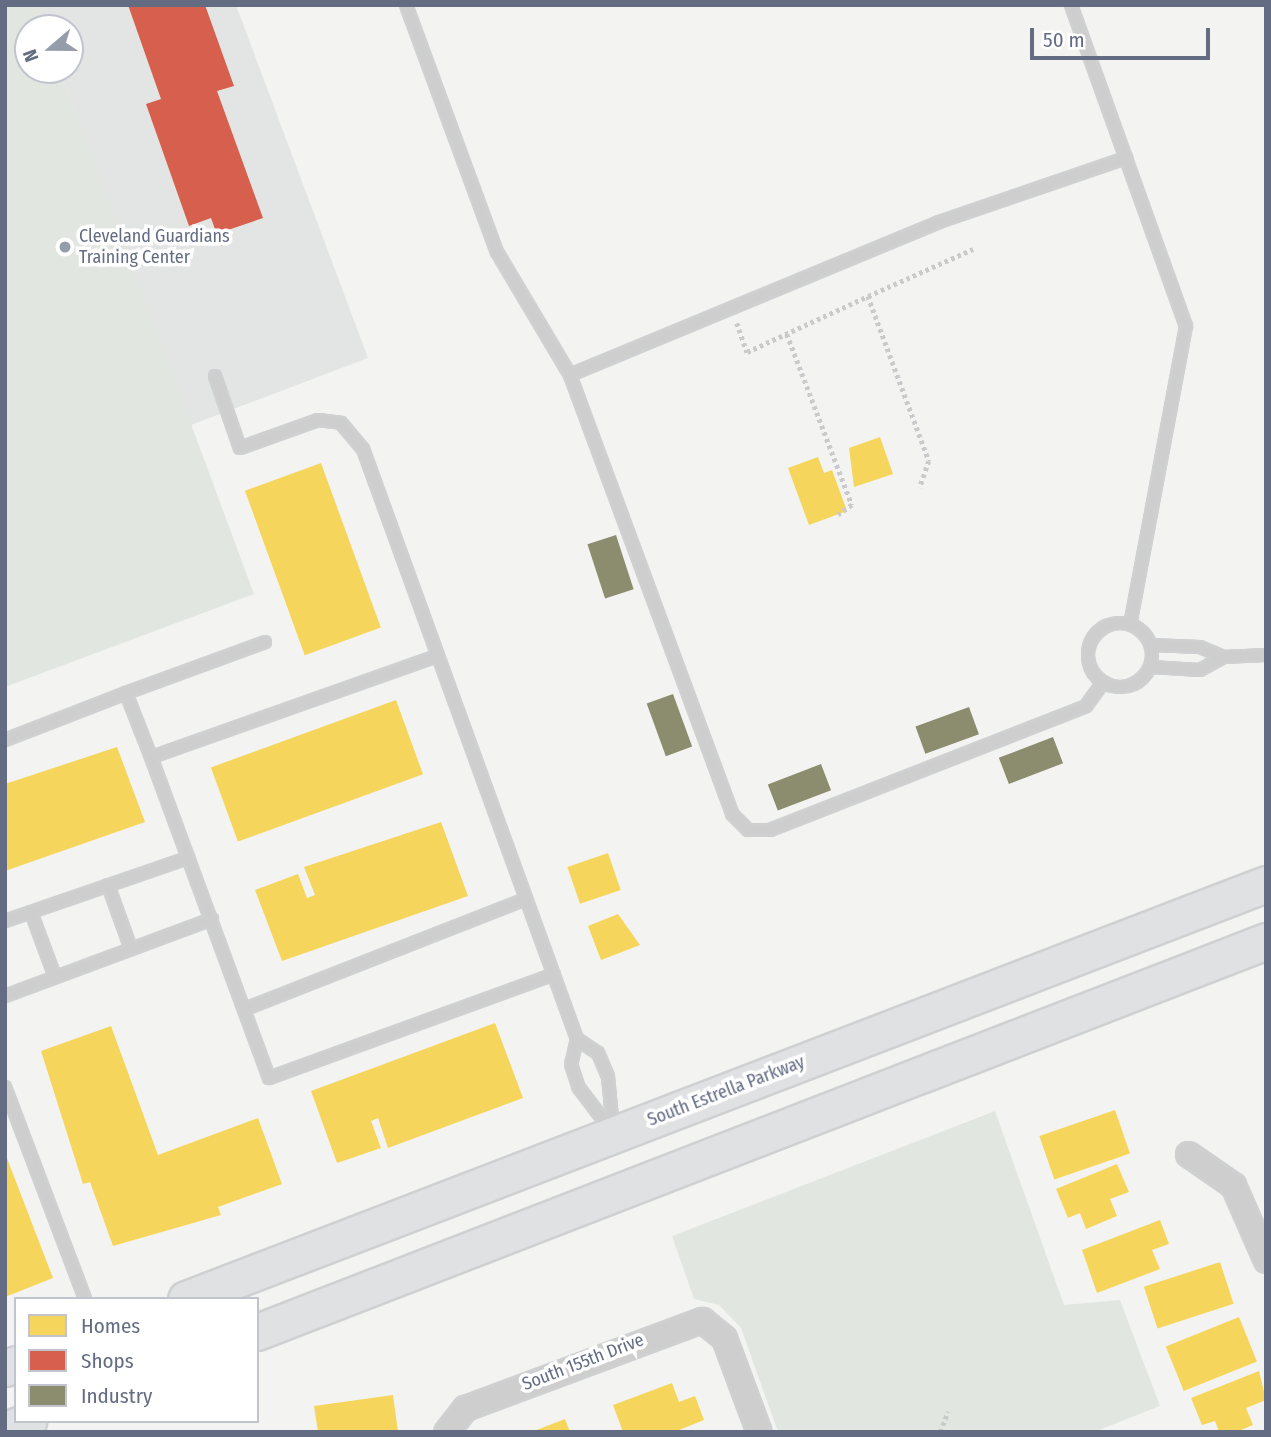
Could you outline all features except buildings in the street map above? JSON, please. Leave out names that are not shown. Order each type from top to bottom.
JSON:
[{"type":"main road","name":"South Estrella Parkway","points":[[191,1297],[1266,884]]},
{"type":"main road","points":[[259,1331],[1266,940]]},
{"type":"main road","points":[[5,1430],[23,1423]]},
{"type":"street","points":[[1188,1154],[1233,1185],[1266,1260]]},
{"type":"street","name":"South 155th Drive","points":[[446,1432],[465,1408],[702,1320],[724,1338],[759,1432]]},
{"type":"lane","points":[[406,5],[498,251],[570,375],[732,814],[748,830],[770,830],[1067,714],[1086,706],[1103,682]]},
{"type":"lane","points":[[1071,5],[1186,326],[1130,624]]},
{"type":"lane","points":[[570,375],[939,222],[1126,158]]},
{"type":"lane","points":[[215,376],[240,448],[318,421],[341,422],[363,449],[578,1039],[598,1053],[608,1077],[614,1134]]},
{"type":"lane","points":[[1130,624],[1152,645],[1200,647],[1223,657],[1266,655]]},
{"type":"lane","points":[[1130,624],[1101,628],[1089,645],[1090,665],[1103,682],[1125,687],[1151,667],[1200,670],[1223,657]]},
{"type":"lane","points":[[5,740],[265,642]]},
{"type":"lane","points":[[1151,667],[1152,645]]},
{"type":"lane","points":[[151,757],[437,656]]},
{"type":"lane","points":[[127,693],[269,1078],[554,974]]},
{"type":"lane","points":[[5,921],[188,858]]},
{"type":"lane","points":[[108,885],[131,949]]},
{"type":"lane","points":[[245,1009],[526,899]]},
{"type":"lane","points":[[31,912],[55,978]]},
{"type":"lane","points":[[5,996],[212,919]]},
{"type":"lane","points":[[578,1039],[570,1064],[579,1088],[614,1134]]},
{"type":"lane","points":[[5,1087],[84,1297]]},
{"type":"path","points":[[732,309],[747,352],[973,248]]},
{"type":"path","points":[[868,296],[929,461],[920,487]]},
{"type":"path","points":[[787,334],[852,505],[838,515]]},
{"type":"path","points":[[940,1432],[948,1411]]},
{"type":"shaded area","name":"Cleveland Guardians Training Center","points":[[5,5],[36,5],[40,14],[14,14],[14,84],[65,84],[254,594],[5,687]]},
{"type":"shaded area","points":[[36,5],[236,5],[368,358],[191,425],[65,84],[84,84],[84,14],[40,14]]},
{"type":"shaded area","points":[[995,1111],[1064,1305],[1120,1300],[1160,1406],[1094,1432],[778,1432],[741,1328],[719,1305],[694,1299],[672,1236]]},
{"type":"place","name":"Cleveland Guardians Training Center","points":[[65,247]]}]
